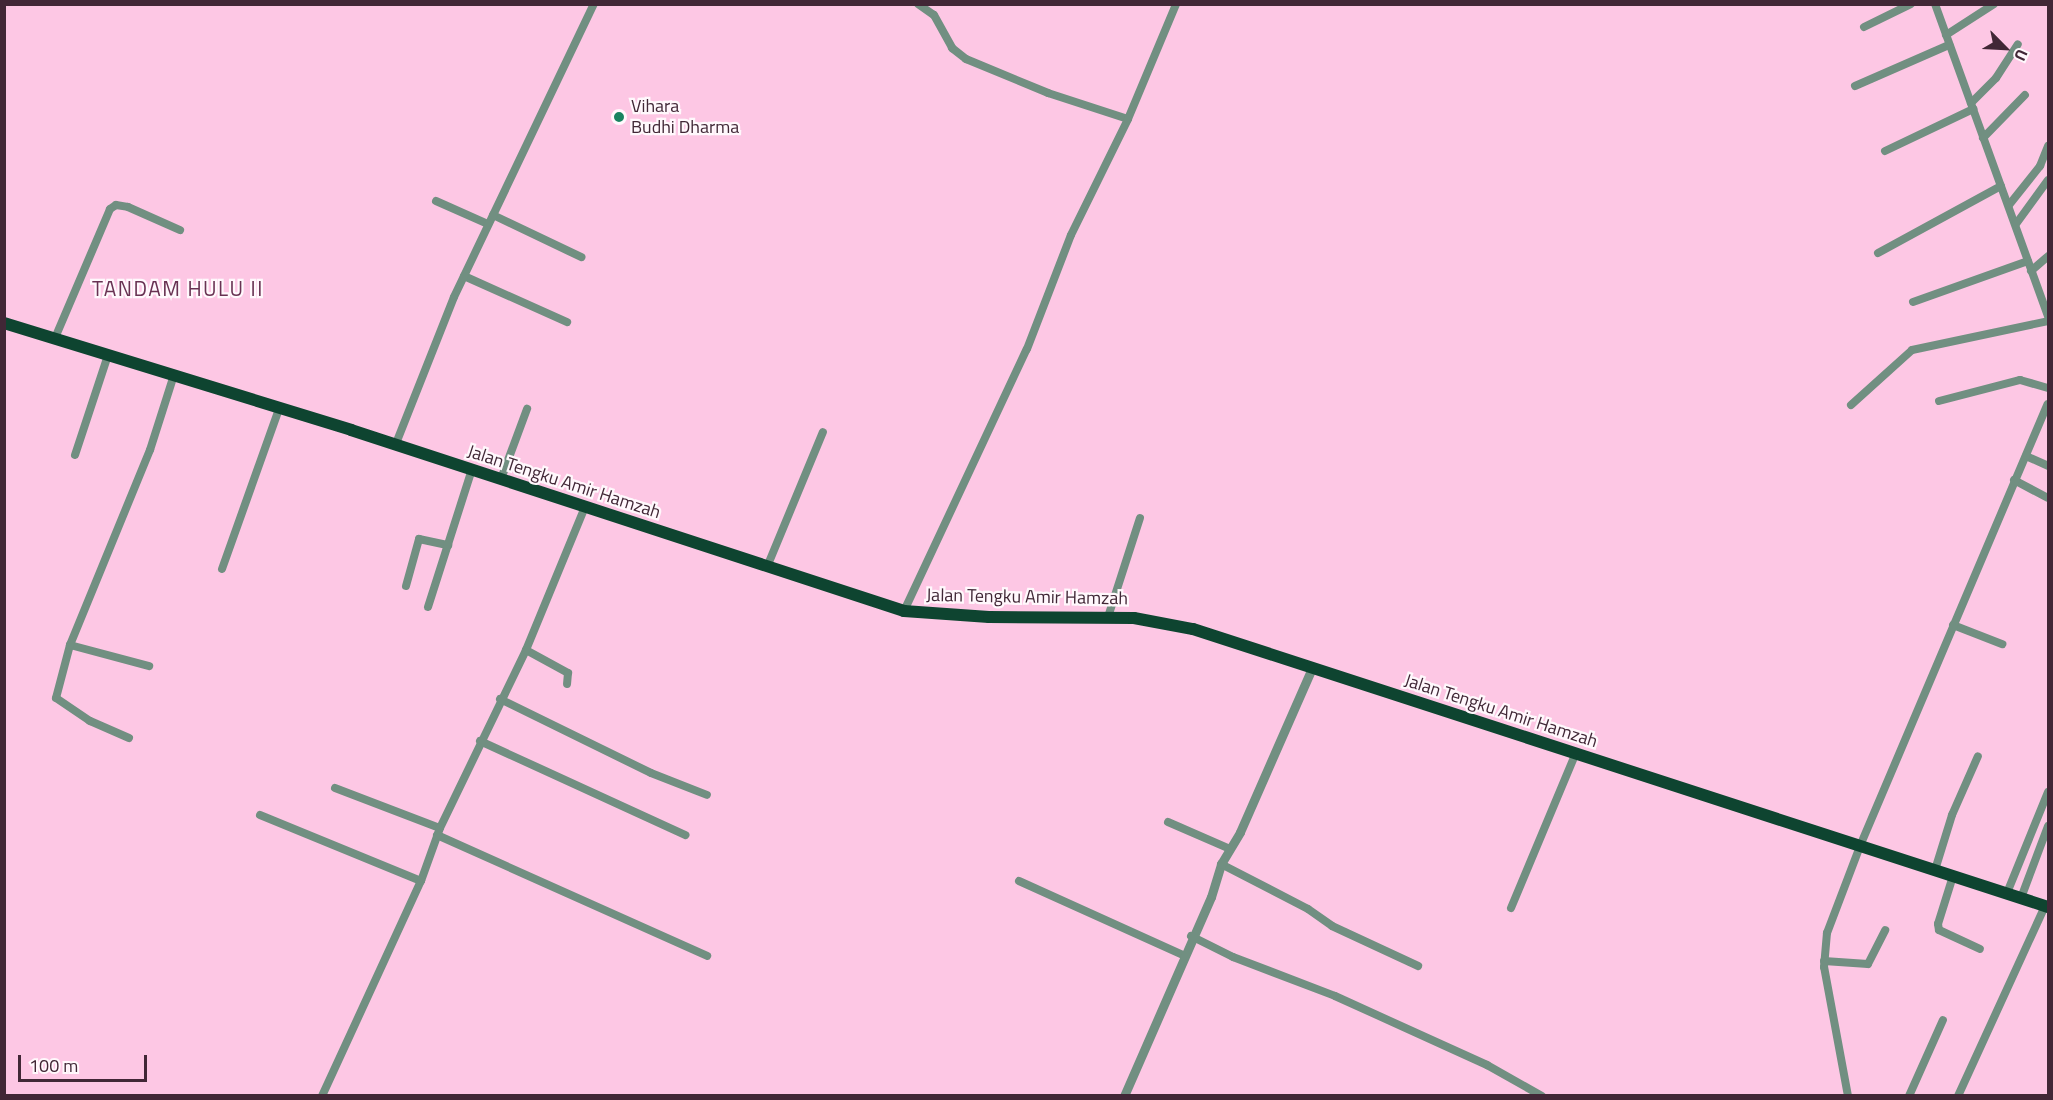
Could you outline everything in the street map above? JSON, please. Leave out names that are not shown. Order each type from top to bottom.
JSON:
[{"type":"highway","name":"Jalan Tengku Amir Hamzah","points":[[4,322],[471,472],[501,479],[904,611],[979,616],[1146,619],[1185,627],[2047,906]]},
{"type":"street","points":[[395,446],[464,276],[594,4]]},
{"type":"street","points":[[918,4],[934,15],[952,48],[966,58],[1048,93],[1128,119]]},
{"type":"street","points":[[904,611],[1027,349],[1071,235],[1128,119],[1176,4]]},
{"type":"street","points":[[1864,27],[1911,4]]},
{"type":"street","points":[[1946,35],[1994,4]]},
{"type":"street","points":[[1851,405],[1912,350],[2049,319],[1935,5]]},
{"type":"street","points":[[1886,151],[1972,106],[1996,78],[2018,44]]},
{"type":"street","points":[[1855,86],[1949,45]]},
{"type":"street","points":[[1983,138],[2025,95]]},
{"type":"street","points":[[2009,205],[2040,166],[2048,146]]},
{"type":"street","points":[[2016,224],[2049,180]]},
{"type":"street","points":[[1878,253],[2001,186]]},
{"type":"street","points":[[436,201],[488,224]]},
{"type":"street","points":[[55,338],[110,209],[116,205],[128,207],[180,230]]},
{"type":"street","points":[[493,215],[581,257]]},
{"type":"street","points":[[2031,271],[2049,256]]},
{"type":"street","points":[[1913,302],[2028,261]]},
{"type":"street","points":[[464,276],[567,322]]},
{"type":"street","points":[[75,455],[108,355]]},
{"type":"street","points":[[129,738],[90,721],[56,698],[70,645],[150,450],[174,375]]},
{"type":"street","points":[[1939,401],[2020,380],[2049,388]]},
{"type":"street","points":[[1848,1095],[1824,964],[1827,933],[1860,846],[2014,480],[2049,404]]},
{"type":"street","points":[[222,569],[279,409]]},
{"type":"street","points":[[501,479],[527,409]]},
{"type":"street","points":[[767,567],[823,432]]},
{"type":"street","points":[[2026,456],[2049,466]]},
{"type":"street","points":[[428,607],[471,472]]},
{"type":"street","points":[[2014,480],[2049,498]]},
{"type":"street","points":[[322,1095],[421,881],[438,831],[500,699],[526,650],[585,507]]},
{"type":"street","points":[[1108,617],[1140,518]]},
{"type":"street","points":[[406,586],[419,539],[448,545]]},
{"type":"street","points":[[1953,625],[2002,644]]},
{"type":"street","points":[[70,645],[149,666]]},
{"type":"street","points":[[526,650],[568,674],[567,684]]},
{"type":"street","points":[[1124,1095],[1185,956],[1191,936],[1211,897],[1221,864],[1230,849],[1312,668]]},
{"type":"street","points":[[500,699],[651,773],[707,795]]},
{"type":"street","points":[[480,741],[685,835]]},
{"type":"street","points":[[1511,908],[1575,755]]},
{"type":"street","points":[[1935,870],[1952,815],[1978,756]]},
{"type":"street","points":[[335,788],[438,831],[707,956]]},
{"type":"street","points":[[2007,893],[2049,792]]},
{"type":"street","points":[[260,815],[421,881]]},
{"type":"street","points":[[1168,822],[1230,849]]},
{"type":"street","points":[[2021,898],[2049,826]]},
{"type":"street","points":[[1221,864],[1308,909],[1332,926],[1418,966]]},
{"type":"street","points":[[1953,876],[1938,924],[1939,930],[1980,948]]},
{"type":"street","points":[[1019,881],[1185,956]]},
{"type":"street","points":[[1958,1095],[2047,906]]},
{"type":"street","points":[[1824,964],[1868,964],[1885,930]]},
{"type":"street","points":[[1191,936],[1233,957],[1335,996],[1486,1065],[1542,1095]]},
{"type":"street","points":[[1909,1095],[1943,1020]]},
{"type":"place","name":"Vihara Budhi Dharma","points":[[619,117]]},
{"type":"district","name":"TANDAM HULU II","points":[[178,288]]}]
